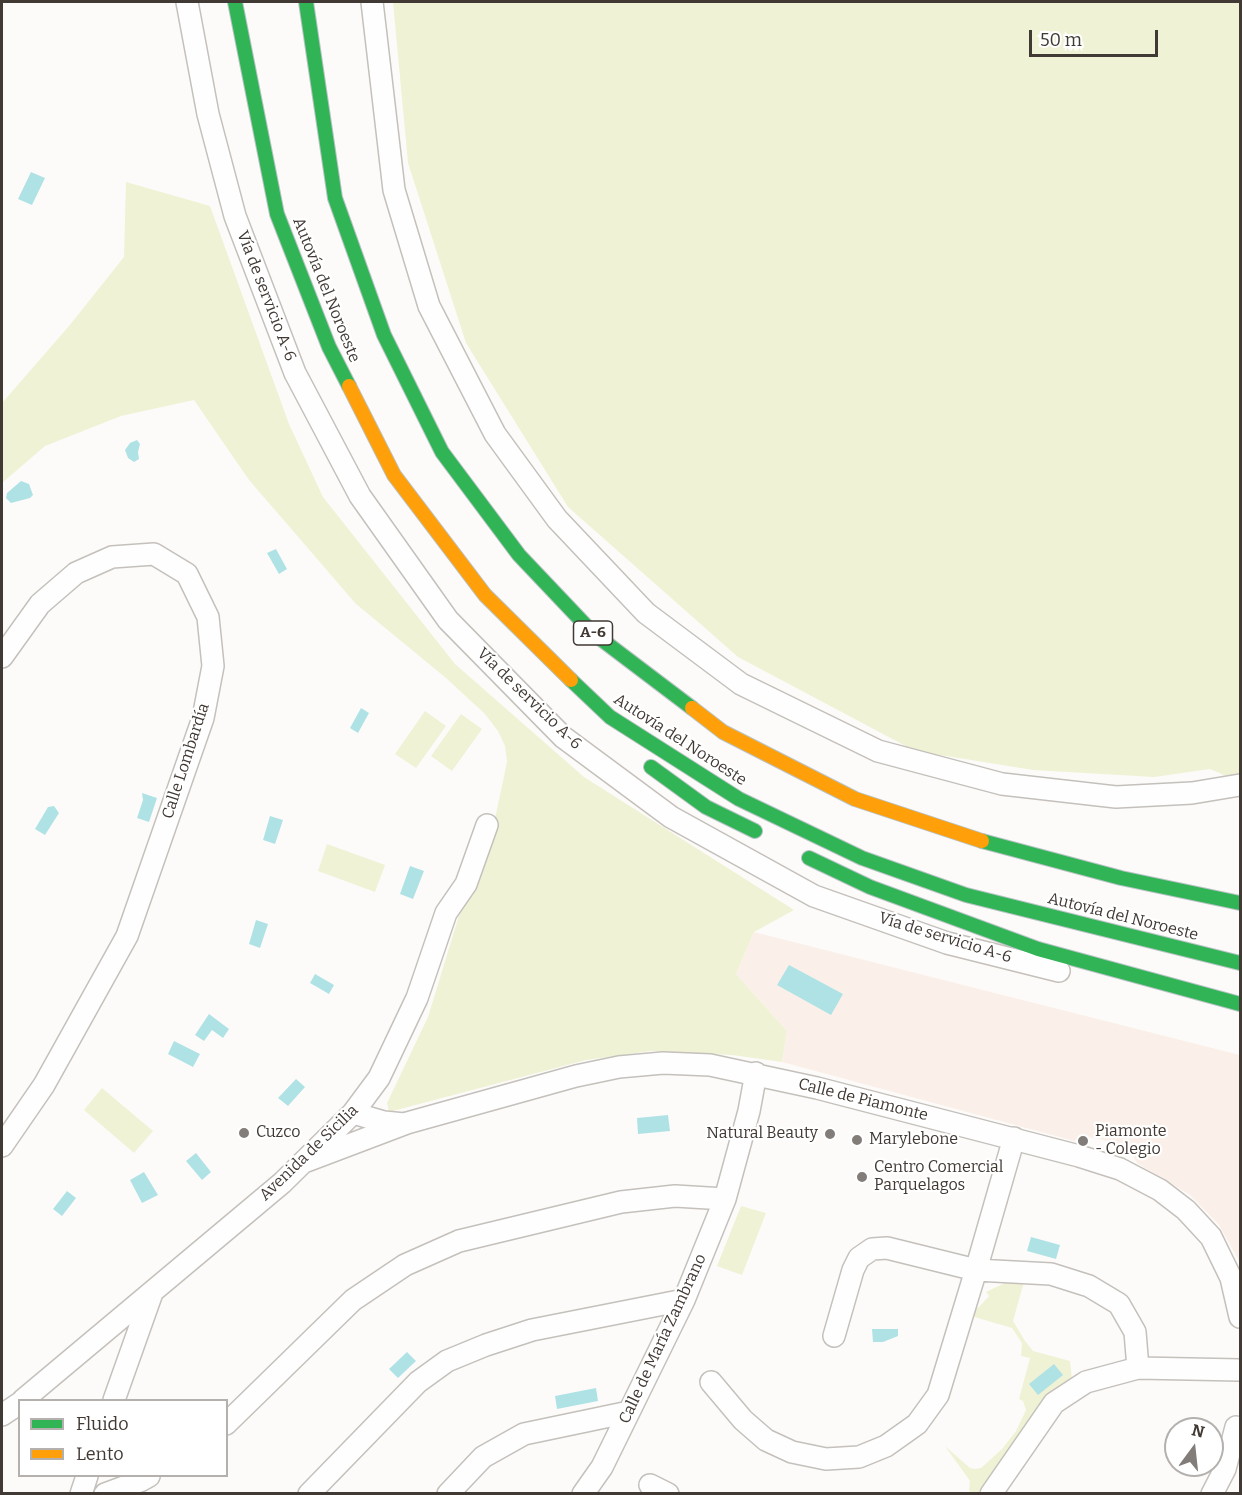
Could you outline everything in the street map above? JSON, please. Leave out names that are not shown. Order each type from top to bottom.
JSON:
[{"type":"highway","name":"Autovía del Noroeste","points":[[235,2],[277,214],[328,347],[394,475],[485,595],[541,652],[610,717],[739,800],[862,858],[966,895],[1240,963]]},
{"type":"highway","name":"Autovía del Noroeste","points":[[306,2],[335,198],[384,335],[442,452],[519,555],[593,633],[723,732],[855,799],[999,846],[1121,878],[1240,903]]},
{"type":"highway","points":[[610,717],[618,736]]},
{"type":"highway","points":[[640,759],[706,807],[767,837]]},
{"type":"highway","points":[[798,852],[870,887],[1038,949],[1240,1004]]},
{"type":"street","name":"Vía de servicio A-6","points":[[187,2],[208,114],[236,216],[295,373],[360,496],[448,620],[563,736],[671,817],[814,896],[947,943],[1240,1017]]},
{"type":"street","points":[[372,2],[394,190],[429,306],[495,434],[557,519],[646,613],[741,684],[878,751],[1002,784],[1116,797],[1192,793],[1240,785]]},
{"type":"street","name":"Calle Lombardía","points":[[2,657],[40,604],[76,573],[112,557],[154,554],[187,574],[208,617],[213,666],[203,718],[127,936],[44,1085],[2,1146]]},
{"type":"street","name":"Avenida de Sicilia","points":[[25,1399],[304,1162],[353,1113],[379,1078],[417,998],[446,914],[466,884],[487,825]]},
{"type":"street","name":"Calle de Piamonte","points":[[304,1162],[407,1124],[576,1076],[619,1067],[663,1063],[710,1065],[756,1073],[1014,1138],[1120,1169],[1160,1190],[1186,1210],[1211,1237],[1231,1278],[1240,1317]]},
{"type":"street","name":"Calle de María Zambrano","points":[[583,1494],[602,1467],[684,1300],[725,1199],[749,1111],[756,1073]]},
{"type":"street","name":"Calle de Piamonte","points":[[353,1113],[384,1122],[407,1124]]},
{"type":"street","points":[[711,1382],[743,1420],[766,1440],[792,1452],[826,1459],[859,1457],[886,1446],[917,1424],[938,1395],[1014,1138]]},
{"type":"street","points":[[228,1422],[353,1300],[405,1265],[459,1241],[621,1202],[675,1196],[725,1199]]},
{"type":"street","points":[[834,1336],[853,1270],[859,1258],[872,1249],[887,1248],[976,1270],[1050,1275],[1089,1286],[1119,1304],[1136,1332],[1138,1368]]},
{"type":"street","points":[[115,1399],[152,1292]]},
{"type":"street","points":[[309,1494],[418,1382],[447,1361],[532,1330],[684,1300]]},
{"type":"street","points":[[991,1494],[1054,1403],[1086,1382],[1138,1368],[1240,1370]]},
{"type":"street","points":[[2,1415],[18,1404]]},
{"type":"street","points":[[448,1494],[483,1457],[524,1434],[629,1412]]},
{"type":"street","points":[[1212,1494],[1225,1469],[1239,1424]]},
{"type":"street","points":[[1225,1469],[1240,1454]]},
{"type":"street","points":[[81,1494],[87,1477]]},
{"type":"street","points":[[105,1494],[147,1477]]},
{"type":"shaded area","points":[[754,932],[1240,1055],[1240,1263],[1219,1225],[1190,1195],[1137,1163],[1126,1145],[1083,1136],[1074,1141],[782,1062],[787,1031],[736,974]]},
{"type":"green space","points":[[393,2],[1240,2],[1240,782],[1210,769],[1154,777],[1033,770],[915,751],[738,657],[568,507],[466,343],[408,163]]},
{"type":"green space","points":[[126,182],[210,206],[289,424],[323,497],[455,664],[584,777],[794,910],[754,932],[736,974],[787,1031],[782,1062],[732,1055],[651,1051],[586,1060],[389,1112],[387,1103],[428,1017],[465,896],[493,828],[507,762],[505,746],[498,731],[485,714],[446,678],[356,604],[249,480],[194,400],[121,416],[45,446],[2,483],[2,403],[69,326],[124,257]]},
{"type":"green space","points":[[425,711],[446,726],[416,768],[395,754]]},
{"type":"green space","points":[[461,714],[482,729],[452,771],[431,756]]},
{"type":"green space","points":[[327,844],[385,865],[375,892],[318,871]]},
{"type":"green space","points":[[102,1088],[153,1131],[134,1153],[84,1110]]},
{"type":"green space","points":[[741,1206],[766,1213],[742,1275],[717,1266]]},
{"type":"green space","points":[[1007,1282],[1024,1282],[1013,1321],[1025,1341],[1033,1351],[1070,1361],[1072,1379],[1050,1394],[978,1493],[971,1493],[970,1481],[945,1446],[970,1468],[981,1468],[1002,1449],[1016,1431],[1026,1410],[1023,1401],[1019,1399],[1030,1358],[1021,1356],[1022,1343],[1012,1328],[971,1316],[974,1306],[978,1308],[989,1296],[986,1292]]},
{"type":"water","points":[[31,172],[45,178],[32,205],[18,199]]},
{"type":"water","points":[[137,440],[140,444],[139,459],[134,462],[128,458],[125,450],[130,443]]},
{"type":"water","points":[[21,481],[29,484],[33,495],[11,503],[6,498],[7,493]]},
{"type":"water","points":[[276,549],[287,569],[279,574],[267,553]]},
{"type":"water","points":[[361,708],[369,713],[358,733],[350,728]]},
{"type":"water","points":[[142,793],[157,798],[149,822],[137,818],[143,800]]},
{"type":"water","points":[[54,806],[59,813],[45,835],[35,829],[48,807]]},
{"type":"water","points":[[270,816],[283,820],[275,844],[263,840]]},
{"type":"water","points":[[410,866],[424,871],[413,899],[400,894]]},
{"type":"water","points":[[256,920],[268,924],[260,948],[249,944]]},
{"type":"water","points":[[789,965],[843,994],[831,1015],[777,985]]},
{"type":"water","points":[[315,974],[334,985],[329,994],[310,983]]},
{"type":"water","points":[[209,1014],[229,1029],[223,1038],[212,1030],[204,1041],[195,1035]]},
{"type":"water","points":[[174,1041],[200,1054],[193,1067],[168,1054]]},
{"type":"water","points":[[296,1079],[305,1087],[288,1106],[278,1098]]},
{"type":"water","points":[[668,1115],[670,1131],[638,1134],[637,1118]]},
{"type":"water","points":[[196,1153],[211,1172],[202,1180],[186,1161]]},
{"type":"water","points":[[144,1172],[158,1195],[142,1203],[130,1180]]},
{"type":"water","points":[[67,1191],[76,1198],[62,1216],[53,1209]]},
{"type":"water","points":[[1031,1237],[1060,1245],[1056,1259],[1027,1251]]},
{"type":"water","points":[[872,1329],[898,1329],[898,1336],[883,1342],[873,1342]]},
{"type":"water","points":[[407,1352],[416,1361],[398,1378],[389,1369]]},
{"type":"water","points":[[1054,1364],[1063,1375],[1038,1395],[1029,1384]]},
{"type":"water","points":[[596,1388],[598,1401],[557,1409],[555,1396]]},
{"type":"traffic: fast","points":[[235,2],[277,214],[329,347],[349,386]]},
{"type":"traffic: fast","points":[[306,2],[335,198],[384,335],[442,452],[519,555],[593,633],[692,708]]},
{"type":"traffic: fast","points":[[571,680],[610,717],[739,799],[862,858],[966,895],[1240,963]]},
{"type":"traffic: fast","points":[[651,767],[706,807],[755,831]]},
{"type":"traffic: fast","points":[[982,841],[1121,878],[1240,903]]},
{"type":"traffic: fast","points":[[809,858],[870,887],[1038,949],[1240,1004]]},
{"type":"traffic: slow","points":[[349,386],[394,475],[485,595],[571,680]]},
{"type":"traffic: slow","points":[[692,708],[723,732],[855,799],[982,841]]},
{"type":"place","name":"Cuzco","points":[[244,1133]]},
{"type":"place","name":"Natural Beauty","points":[[830,1134]]},
{"type":"place","name":"Marylebone","points":[[857,1140]]},
{"type":"place","name":"Piamonte - Colegio","points":[[1083,1141]]},
{"type":"place","name":"Centro Comercial Parquelagos","points":[[862,1177]]}]
